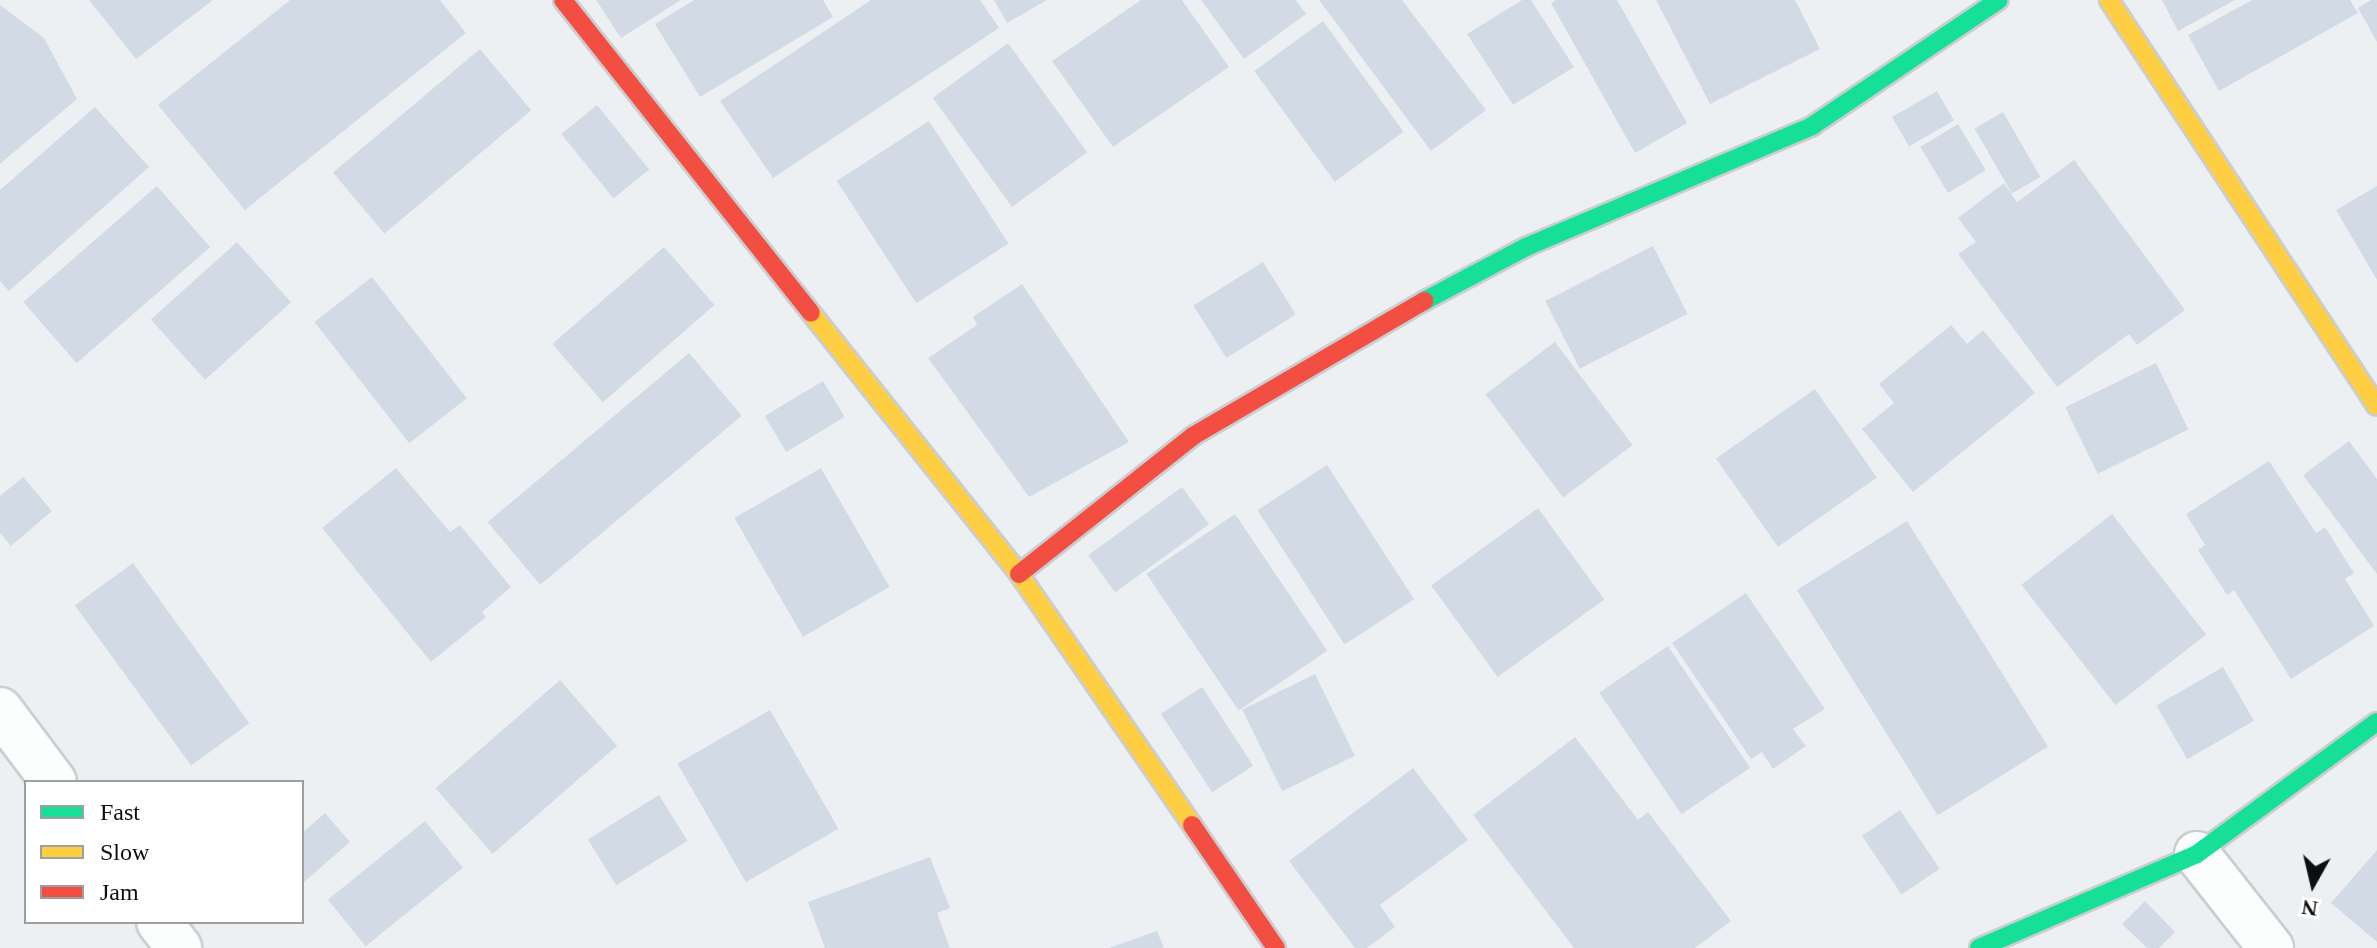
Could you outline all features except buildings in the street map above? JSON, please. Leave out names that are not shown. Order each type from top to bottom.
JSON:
[{"type":"street","points":[[563,0],[1019,574],[1276,948]]},
{"type":"street","points":[[1019,574],[1193,436],[1367,331],[1526,247],[1812,126],[1999,0]]},
{"type":"street","points":[[2109,0],[2377,406]]},
{"type":"street","points":[[0,710],[52,780]]},
{"type":"street","points":[[1979,948],[2197,854],[2377,722]]},
{"type":"street","points":[[2197,854],[2271,948]]},
{"type":"traffic: fast","points":[[1424,301],[1526,247],[1812,126],[1999,0]]},
{"type":"traffic: fast","points":[[1979,948],[2197,854],[2377,722]]},
{"type":"traffic: slow","points":[[2109,0],[2377,406]]},
{"type":"traffic: slow","points":[[811,313],[1019,574],[1192,825]]},
{"type":"traffic: jam","points":[[563,0],[811,313]]},
{"type":"traffic: jam","points":[[1019,574],[1193,436],[1424,301]]},
{"type":"traffic: jam","points":[[1192,825],[1276,948]]}]
